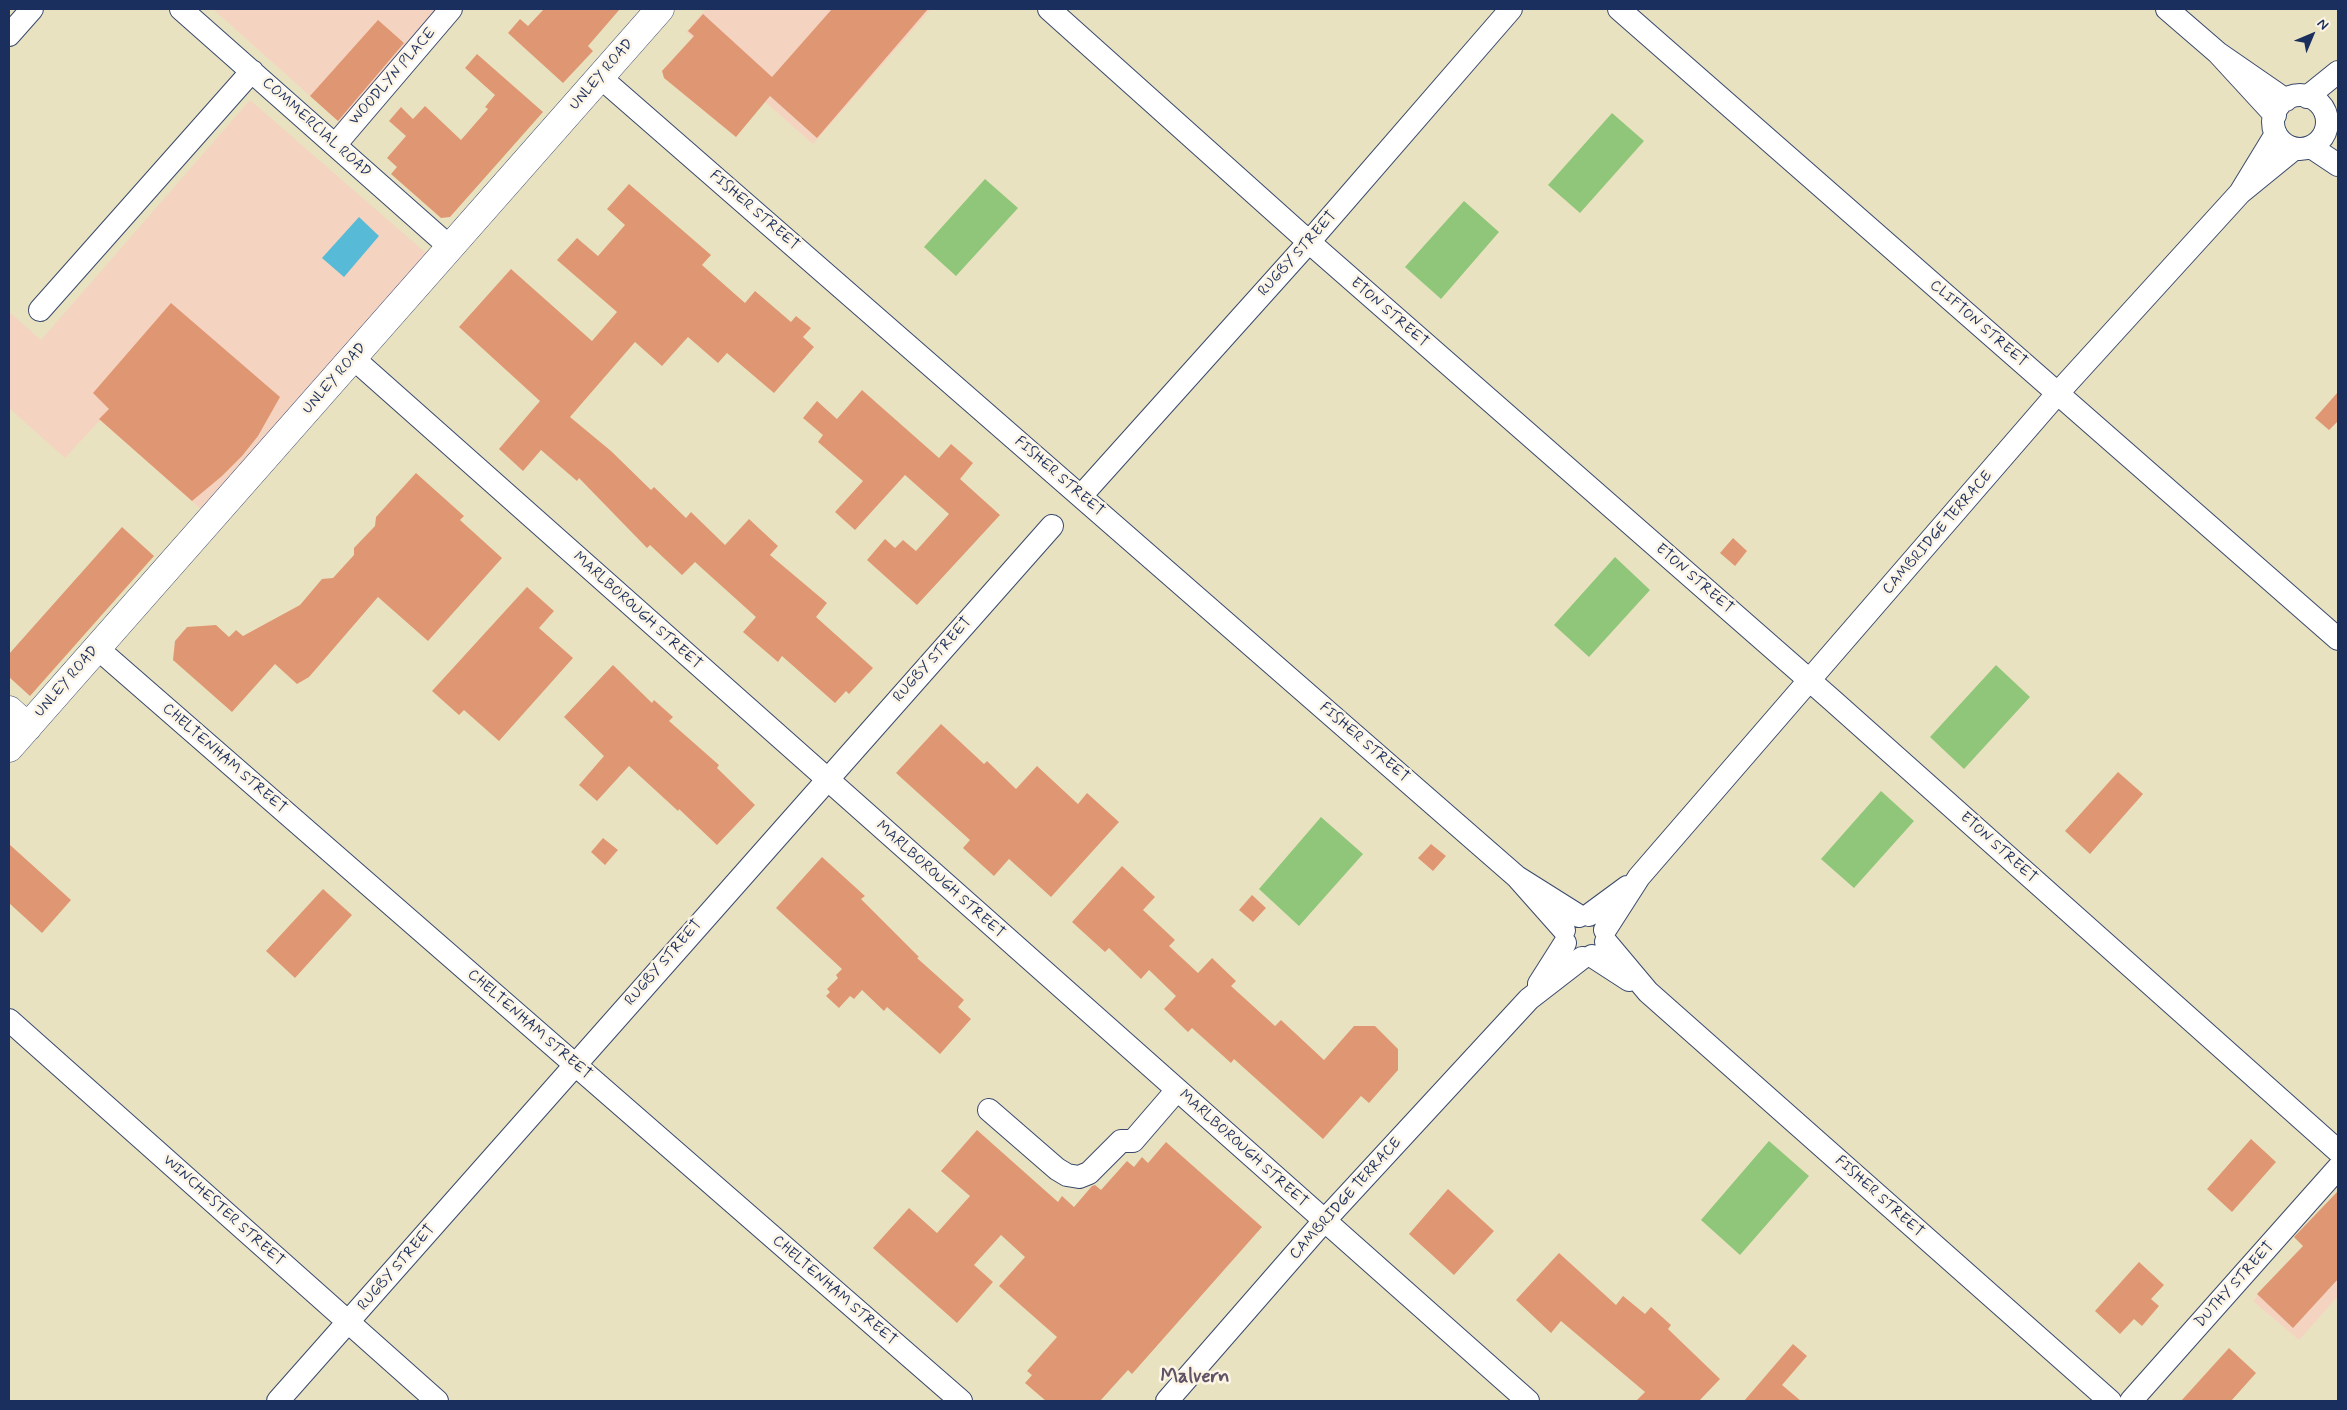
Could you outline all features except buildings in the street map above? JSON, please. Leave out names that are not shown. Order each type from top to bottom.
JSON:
[{"type":"main road","name":"UNLEY ROAD","points":[[9,748],[18,718],[97,648],[660,9]]},
{"type":"street","points":[[9,35],[32,9]]},
{"type":"street","name":"COMMERCIAL ROAD","points":[[181,9],[451,248]]},
{"type":"street","name":"WOODLYN PLACE","points":[[335,145],[451,9]]},
{"type":"street","name":"ETON STREET","points":[[1049,9],[1309,242],[1810,681],[2338,1151]]},
{"type":"street","name":"RUGBY STREET","points":[[1081,496],[1309,242],[1511,9]]},
{"type":"street","name":"CLIFTON STREET","points":[[1619,9],[2338,639]]},
{"type":"street","points":[[2167,9],[2304,125],[2338,165]]},
{"type":"street","points":[[40,310],[252,71]]},
{"type":"street","name":"CAMBRIDGE TERRACE","points":[[2304,125],[2338,72]]},
{"type":"street","name":"FISHER STREET","points":[[600,77],[1585,936],[2110,1401]]},
{"type":"street","name":"CAMBRIDGE TERRACE","points":[[1167,1401],[1324,1221],[1529,1000],[1639,877],[2057,394],[2338,86]]},
{"type":"street","name":"MARLBOROUGH STREET","points":[[353,358],[1528,1401]]},
{"type":"street","name":"RUGBY STREET","points":[[278,1401],[1052,526]]},
{"type":"street","name":"CHELTENHAM STREET","points":[[97,648],[961,1401]]},
{"type":"street","name":"WINCHESTER STREET","points":[[9,1020],[348,1324],[437,1401]]},
{"type":"street","points":[[989,1110],[1057,1169],[1067,1175],[1079,1177],[1089,1173],[1121,1142],[1133,1141],[1177,1090]]},
{"type":"street","name":"DUTHY STREET","points":[[2131,1401],[2338,1168]]},
{"type":"shaded area","points":[[213,9],[441,9],[339,122]]},
{"type":"shaded area","points":[[706,9],[931,9],[813,144],[686,32]]},
{"type":"shaded area","points":[[250,100],[426,253],[202,510],[100,420],[65,458],[9,408],[9,312],[41,340]]},
{"type":"shaded area","points":[[2338,1208],[2338,1296],[2299,1340],[2253,1301]]},
{"type":"green space","points":[[1612,113],[1644,141],[1580,213],[1548,185]]},
{"type":"green space","points":[[985,179],[1018,208],[956,276],[924,247]]},
{"type":"green space","points":[[1464,201],[1499,232],[1441,299],[1405,267]]},
{"type":"green space","points":[[1615,557],[1650,590],[1589,657],[1554,625]]},
{"type":"green space","points":[[1996,665],[2030,697],[1964,769],[1930,737]]},
{"type":"green space","points":[[1881,791],[1914,821],[1854,888],[1821,859]]},
{"type":"green space","points":[[1321,817],[1363,854],[1299,926],[1259,889]]},
{"type":"green space","points":[[1769,1141],[1809,1176],[1740,1255],[1701,1220]]},
{"type":"water","points":[[359,217],[379,236],[344,277],[322,258]]},
{"type":"district","name":"Malvern","points":[[1195,1378]]}]
